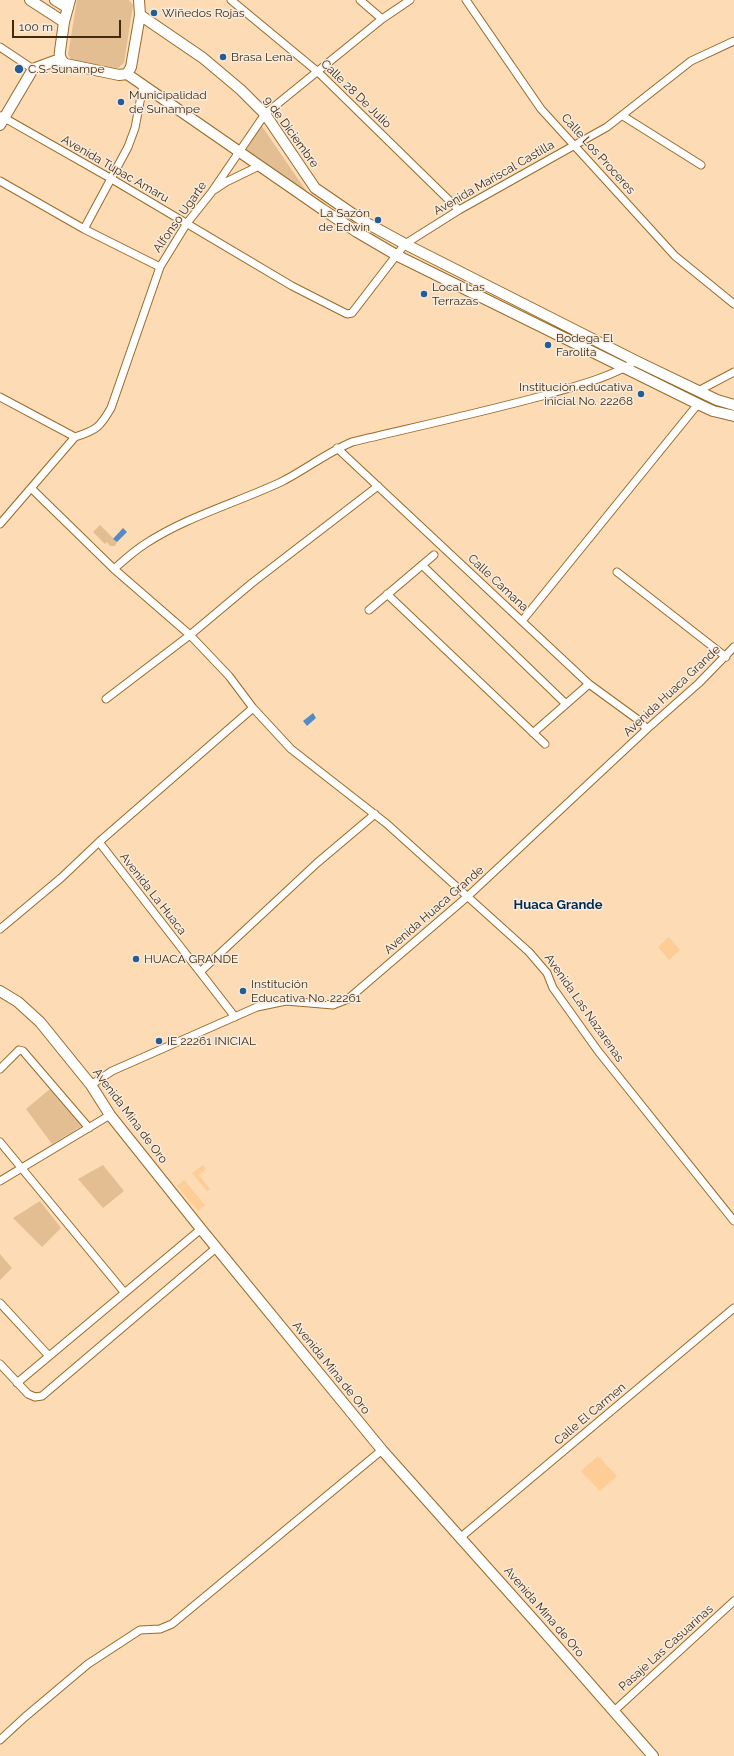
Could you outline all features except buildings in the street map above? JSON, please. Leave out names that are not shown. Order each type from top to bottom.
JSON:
[{"type":"main road","points":[[30,0],[64,22]]},
{"type":"main road","points":[[55,0],[69,4],[64,22],[60,59]]},
{"type":"main road","points":[[127,74],[132,67],[140,15],[139,0]]},
{"type":"main road","name":"9 de Diciembre","points":[[140,15],[203,58],[241,90],[265,114],[318,190],[363,221],[405,244],[636,361],[717,400],[734,405]]},
{"type":"main road","points":[[60,59],[66,64],[119,75],[127,74],[357,232],[398,256],[698,404],[713,411],[734,416]]},
{"type":"main road","points":[[1,119],[33,69],[60,59]]},
{"type":"main road","name":"Avenida Mina de Oro","points":[[0,991],[18,1002],[40,1022],[91,1085],[110,1115],[216,1248],[382,1450],[461,1537],[652,1756]]},
{"type":"street","name":"Calle 28 De Julio","points":[[231,0],[318,72],[459,210]]},
{"type":"street","points":[[360,0],[382,19]]},
{"type":"street","name":"Alfonso Ugarte","points":[[0,524],[75,438],[90,433],[102,424],[111,408],[160,267],[187,223],[210,193],[265,114],[382,19],[410,0]]},
{"type":"street","name":"Calle Los Proceres","points":[[466,0],[541,109],[675,256],[734,304]]},
{"type":"street","name":"Avenida Mariscal Castilla","points":[[405,244],[459,210],[607,127],[623,116],[691,61],[734,41]]},
{"type":"street","points":[[0,47],[33,69]]},
{"type":"street","points":[[84,229],[110,178],[128,147],[135,128],[143,86]]},
{"type":"street","points":[[623,116],[701,165]]},
{"type":"street","name":"Avenida Tupac Amaru","points":[[1,119],[110,178],[292,286],[344,314],[352,313],[398,256]]},
{"type":"street","points":[[210,193],[226,182],[259,166]]},
{"type":"street","points":[[0,181],[84,229],[160,267]]},
{"type":"street","points":[[398,256],[405,244]]},
{"type":"street","points":[[114,568],[152,540],[185,523],[271,487],[302,472],[337,448],[352,442],[501,407],[570,388],[625,368],[636,361]]},
{"type":"street","points":[[698,391],[734,372]]},
{"type":"street","points":[[0,397],[75,438]]},
{"type":"street","points":[[522,621],[698,404]]},
{"type":"street","name":"Calle Camana","points":[[337,448],[589,684],[637,719],[647,729]]},
{"type":"street","points":[[106,699],[190,635],[252,583],[378,486]]},
{"type":"street","name":"Avenida Las Nazarenas","points":[[32,489],[114,568],[190,635],[229,676],[253,708],[291,749],[375,814],[539,962],[547,973],[553,988],[598,1051],[734,1221]]},
{"type":"street","points":[[369,610],[434,555]]},
{"type":"street","points":[[422,565],[566,704]]},
{"type":"street","points":[[616,572],[726,657]]},
{"type":"street","points":[[387,594],[545,744]]},
{"type":"street","name":"Avenida Huaca Grande","points":[[91,1085],[112,1071],[258,1007],[286,1001],[333,1004],[348,999],[467,896],[647,729],[699,683],[726,657],[734,647]]},
{"type":"street","points":[[533,733],[589,684]]},
{"type":"street","points":[[0,929],[6,922],[62,878],[99,842],[253,708]]},
{"type":"street","points":[[200,972],[317,863],[375,814]]},
{"type":"street","name":"Avenida La Huaca","points":[[99,842],[235,1017]]},
{"type":"street","points":[[0,1069],[19,1050],[23,1050],[89,1128]]},
{"type":"street","points":[[0,1181],[110,1115]]},
{"type":"street","points":[[0,1142],[124,1292]]},
{"type":"street","points":[[17,1383],[201,1229]]},
{"type":"street","points":[[0,1364],[31,1396],[42,1396],[216,1248]]},
{"type":"street","points":[[0,1303],[49,1356]]},
{"type":"street","name":"Calle El Carmen","points":[[461,1537],[734,1308]]},
{"type":"street","points":[[0,1740],[88,1664],[140,1630],[160,1629],[172,1624],[382,1450]]},
{"type":"street","name":"Pasaje Las Casuarinas","points":[[614,1711],[734,1601]]},
{"type":"shaded area","points":[[77,0],[129,0],[133,5],[124,63],[117,69],[73,62],[68,55]]},
{"type":"shaded area","points":[[261,125],[307,192],[246,150]]},
{"type":"shaded area","points":[[100,525],[117,542],[115,546],[110,546],[107,542],[105,544],[93,532]]},
{"type":"shaded area","points":[[669,937],[680,950],[669,960],[658,947]]},
{"type":"shaded area","points":[[50,1089],[82,1126],[52,1144],[26,1109]]},
{"type":"shaded area","points":[[103,1165],[124,1191],[103,1208],[78,1179]]},
{"type":"shaded area","points":[[203,1165],[206,1169],[199,1175],[210,1189],[207,1191],[192,1173]]},
{"type":"shaded area","points":[[184,1180],[205,1205],[198,1211],[177,1186]]},
{"type":"shaded area","points":[[40,1201],[61,1228],[42,1247],[13,1218]]},
{"type":"shaded area","points":[[0,1254],[12,1268],[0,1280]]},
{"type":"shaded area","points":[[598,1456],[617,1476],[600,1491],[581,1471]]},
{"type":"water","points":[[123,528],[127,532],[117,542],[113,539]]},
{"type":"water","points":[[313,713],[316,718],[307,726],[303,721]]},
{"type":"place","name":"Wiñedos Rojas","points":[[154,13]]},
{"type":"place","name":"Brasa Lena","points":[[223,57]]},
{"type":"place","name":"C.S. Sunampe","points":[[19,69]]},
{"type":"place","name":"Municipalidad de Sunampe","points":[[121,102]]},
{"type":"place","name":"La Sazón de Edwin","points":[[378,220]]},
{"type":"place","name":"Local Las Terrazas","points":[[424,294]]},
{"type":"place","name":"Bodega El Farolita","points":[[548,345]]},
{"type":"place","name":"Institución educativa inicial No. 22268","points":[[641,394]]},
{"type":"place","name":"HUACA GRANDE","points":[[136,959]]},
{"type":"place","name":"Institución Educativa No. 22261","points":[[243,991]]},
{"type":"place","name":"IE 22261 INICIAL","points":[[159,1041]]},
{"type":"district","name":"Huaca Grande","points":[[558,905]]}]
